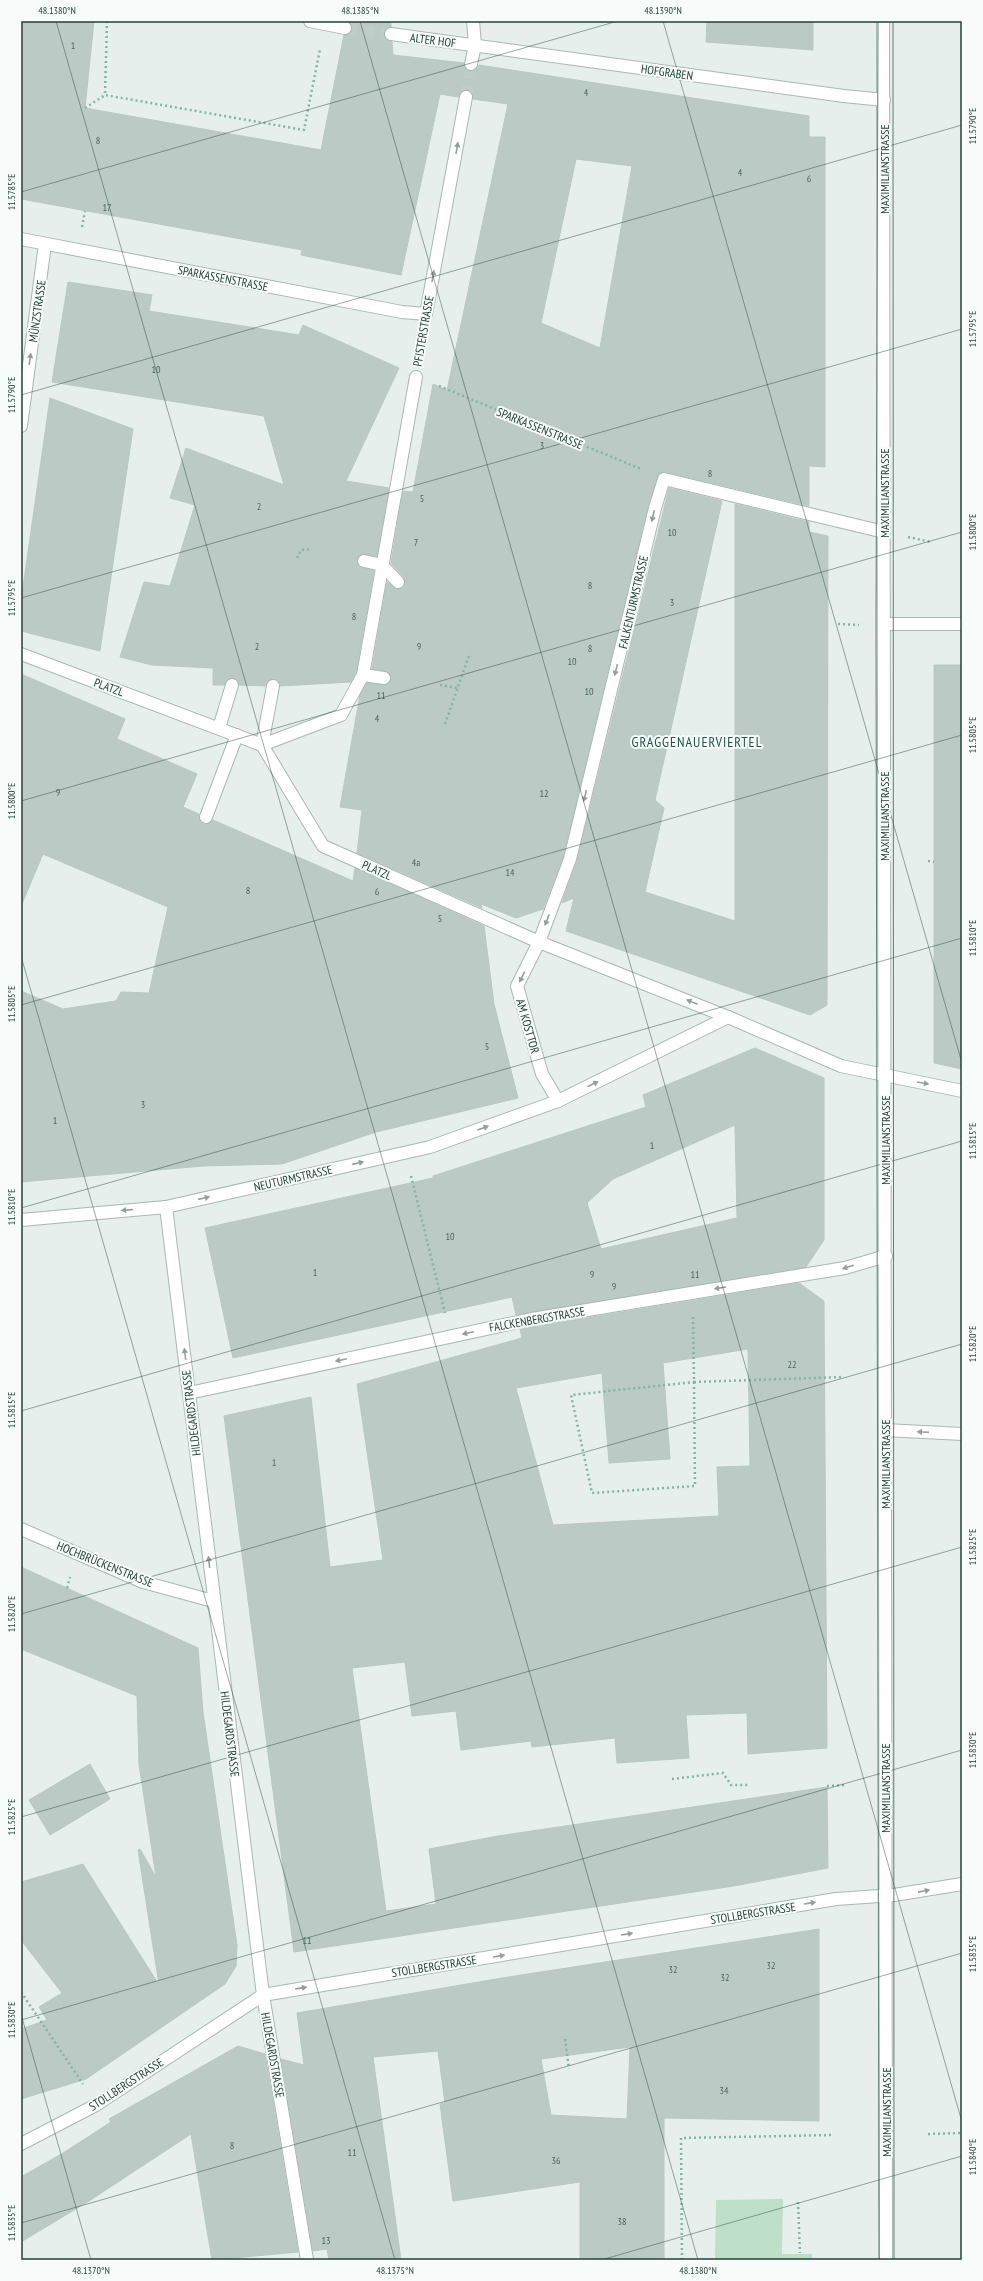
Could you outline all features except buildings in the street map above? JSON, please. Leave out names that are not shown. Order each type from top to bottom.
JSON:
[{"type":"street","points":[[310,21],[345,28]]},
{"type":"street","points":[[472,64],[475,45],[473,21]]},
{"type":"street","name":"MAXIMILIANSTRASSE","points":[[883,21],[886,1256],[886,2260]]},
{"type":"street","name":"ALTER HOF","points":[[391,34],[475,45]]},
{"type":"street","name":"HOFGRABEN","points":[[475,45],[844,96],[884,100]]},
{"type":"street","name":"PFISTERSTRASSE","points":[[426,314],[466,98]]},
{"type":"street","name":"SPARKASSENSTRASSE","points":[[21,239],[402,312],[426,314]]},
{"type":"street","name":"MÜNZSTRASSE","points":[[21,426],[46,244]]},
{"type":"street","name":"PFISTERSTRASSE","points":[[262,744],[341,715],[363,675],[416,377]]},
{"type":"street","points":[[664,479],[884,532]]},
{"type":"street","name":"FALKENTURMSTRASSE","points":[[539,942],[570,859],[655,508],[664,479]]},
{"type":"street","points":[[364,562],[382,565],[398,582]]},
{"type":"street","points":[[885,624],[962,624]]},
{"type":"street","name":"PLATZL","points":[[21,654],[262,744],[323,846],[539,942]]},
{"type":"street","points":[[363,675],[384,678]]},
{"type":"street","points":[[219,728],[232,685]]},
{"type":"street","points":[[262,744],[272,686]]},
{"type":"street","points":[[206,817],[237,735]]},
{"type":"street","points":[[539,942],[728,1017],[841,1066],[962,1091]]},
{"type":"street","name":"AM KOSTTOR","points":[[539,942],[517,986],[542,1074],[558,1101]]},
{"type":"street","points":[[558,1101],[728,1017]]},
{"type":"street","name":"NEUTURMSTRASSE","points":[[21,1220],[166,1207],[430,1147],[558,1101]]},
{"type":"street","name":"HILDEGARDSTRASSE","points":[[166,1207],[213,1601],[263,1995],[307,2260]]},
{"type":"street","name":"FALCKENBERGSTRASSE","points":[[189,1393],[532,1319],[845,1268],[886,1256]]},
{"type":"street","points":[[885,1430],[962,1434]]},
{"type":"street","name":"HOCHBRÜCKENSTRASSE","points":[[21,1529],[143,1582],[213,1601]]},
{"type":"street","name":"STOLLBERGSTRASSE","points":[[21,2144],[96,2104],[263,1995],[836,1899],[885,1896],[962,1884]]},
{"type":"path","points":[[105,95],[107,21]]},
{"type":"path","points":[[85,108],[105,95],[304,130],[325,24]]},
{"type":"path","name":"PFISTERSTRASSE","points":[[416,377],[426,314]]},
{"type":"path","name":"SPARKASSENSTRASSE","points":[[416,377],[664,479]]},
{"type":"path","points":[[296,558],[301,550],[312,549]]},
{"type":"path","points":[[446,724],[470,653]]},
{"type":"path","points":[[440,685],[458,688]]},
{"type":"path","points":[[928,861],[934,862]]},
{"type":"path","points":[[413,1188],[445,1314]]},
{"type":"path","points":[[693,1293],[694,1382],[695,1486],[592,1493],[571,1395],[694,1382],[844,1377]]},
{"type":"path","points":[[672,1779],[723,1773],[731,1785],[748,1785]]},
{"type":"path","points":[[827,1786],[845,1785]]},
{"type":"path","points":[[21,1992],[96,2104]]},
{"type":"path","points":[[565,2039],[569,2069]]},
{"type":"path","points":[[928,2134],[962,2133]]},
{"type":"path","points":[[682,2260],[681,2138],[834,2136]]},
{"type":"path","points":[[798,2202],[800,2253]]},
{"type":"green space","points":[[783,2199],[782,2254],[812,2254],[812,2260],[715,2260],[716,2200]]},
{"type":"tunnel","points":[[345,28],[391,34]]},
{"type":"tunnel","points":[[466,97],[471,64]]},
{"type":"tram line","points":[[878,21],[876,625],[879,2260]]},
{"type":"tram line","points":[[893,21],[894,2260]]},
{"type":"district","name":"GRAGGENAUERVIERTEL","points":[[697,742]]}]
